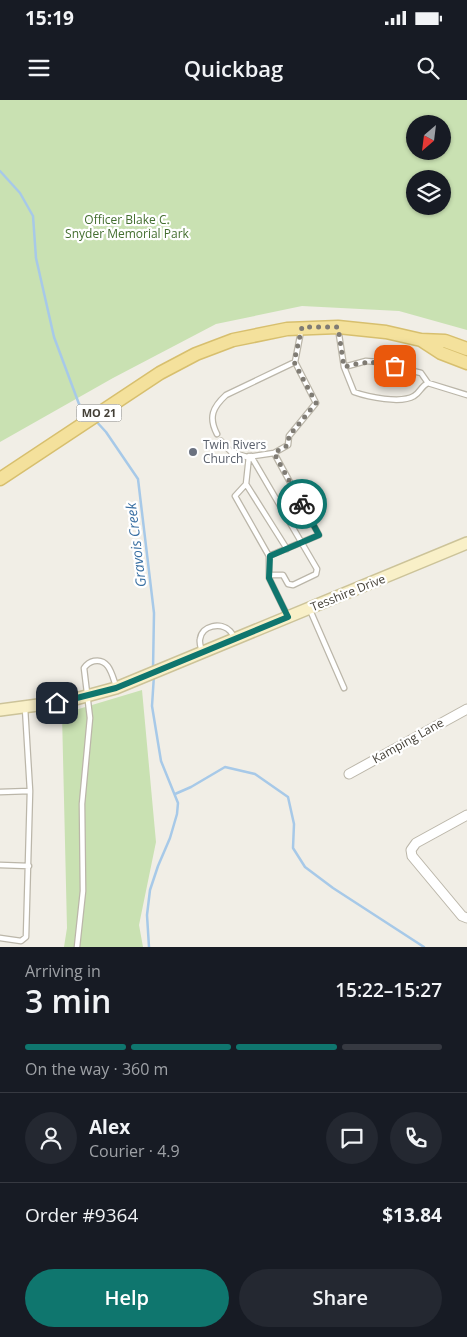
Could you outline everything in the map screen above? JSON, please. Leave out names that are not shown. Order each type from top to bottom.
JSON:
[{"type":"main road","name":"MO 21","points":[[5,476],[179,362],[218,345],[261,333],[302,327],[338,327],[386,332],[421,340],[445,341],[467,348]]},
{"type":"main road","name":"MO 21","points":[[421,340],[441,353],[467,363]]},
{"type":"street","name":"Tesshire Drive","points":[[0,710],[25,708],[88,696],[116,688],[467,544]]},
{"type":"street","name":"Kamping Lane","points":[[349,774],[467,708]]},
{"type":"street","points":[[467,815],[416,843],[411,850],[412,856],[462,916],[467,918]]},
{"type":"lane","points":[[221,441],[231,452],[249,456],[274,453],[288,445],[289,436],[316,403],[294,362],[302,327]]},
{"type":"lane","points":[[338,327],[344,367],[354,392],[404,400],[412,398],[419,393],[423,385],[428,383]]},
{"type":"lane","points":[[217,434],[213,427],[212,415],[216,404],[226,395],[294,362]]},
{"type":"lane","points":[[344,367],[366,362],[378,362],[422,373],[428,383],[467,395]]},
{"type":"lane","points":[[270,556],[319,535],[274,453]]},
{"type":"lane","points":[[249,456],[246,484],[235,496],[270,556],[269,578],[288,617]]},
{"type":"lane","points":[[249,456],[317,568],[316,574],[293,585],[288,584],[283,575],[269,575]]},
{"type":"lane","points":[[246,484],[286,549]]},
{"type":"lane","points":[[309,609],[344,688]]},
{"type":"lane","points":[[202,653],[200,639],[204,630],[209,627],[220,626],[229,630],[236,639]]},
{"type":"lane","points":[[76,947],[83,891],[82,804],[90,718],[84,668],[89,663],[101,661],[108,666],[116,688]]},
{"type":"lane","points":[[0,938],[21,940],[26,937],[30,791],[25,708]]},
{"type":"lane","points":[[0,792],[30,791]]},
{"type":"lane","points":[[0,865],[29,866]]},
{"type":"green space","name":"Officer Blake C. Snyder Memorial Park","points":[[0,100],[467,100],[467,330],[399,311],[302,306],[216,324],[113,378],[0,442]]},
{"type":"green space","points":[[142,690],[156,842],[139,925],[143,947],[64,947],[67,928],[62,714]]},
{"type":"waterway","name":"Gravois Creek","points":[[0,171],[20,193],[33,216],[36,258],[54,337],[79,404],[90,415]]},
{"type":"waterway","name":"Gravois Creek","points":[[95,420],[106,432],[138,479],[154,613],[153,670]]},
{"type":"waterway","name":"Gravois Creek","points":[[149,947],[147,915],[150,890],[170,838],[178,803],[161,761],[152,706],[154,675]]},
{"type":"waterway","points":[[175,794],[225,767],[255,774],[288,797],[294,824],[293,848],[305,867],[333,888],[424,947]]},
{"type":"way so far","points":[[302,504],[274,453],[288,445],[289,436],[316,403],[294,362],[302,327],[338,327],[344,367],[366,362],[378,362],[395,366]]},
{"type":"place","name":"Twin Rivers Church","points":[[193,452]]},
{"type":"route","points":[[57,703],[116,688],[288,617],[269,578],[270,556],[319,535],[302,504]]}]
